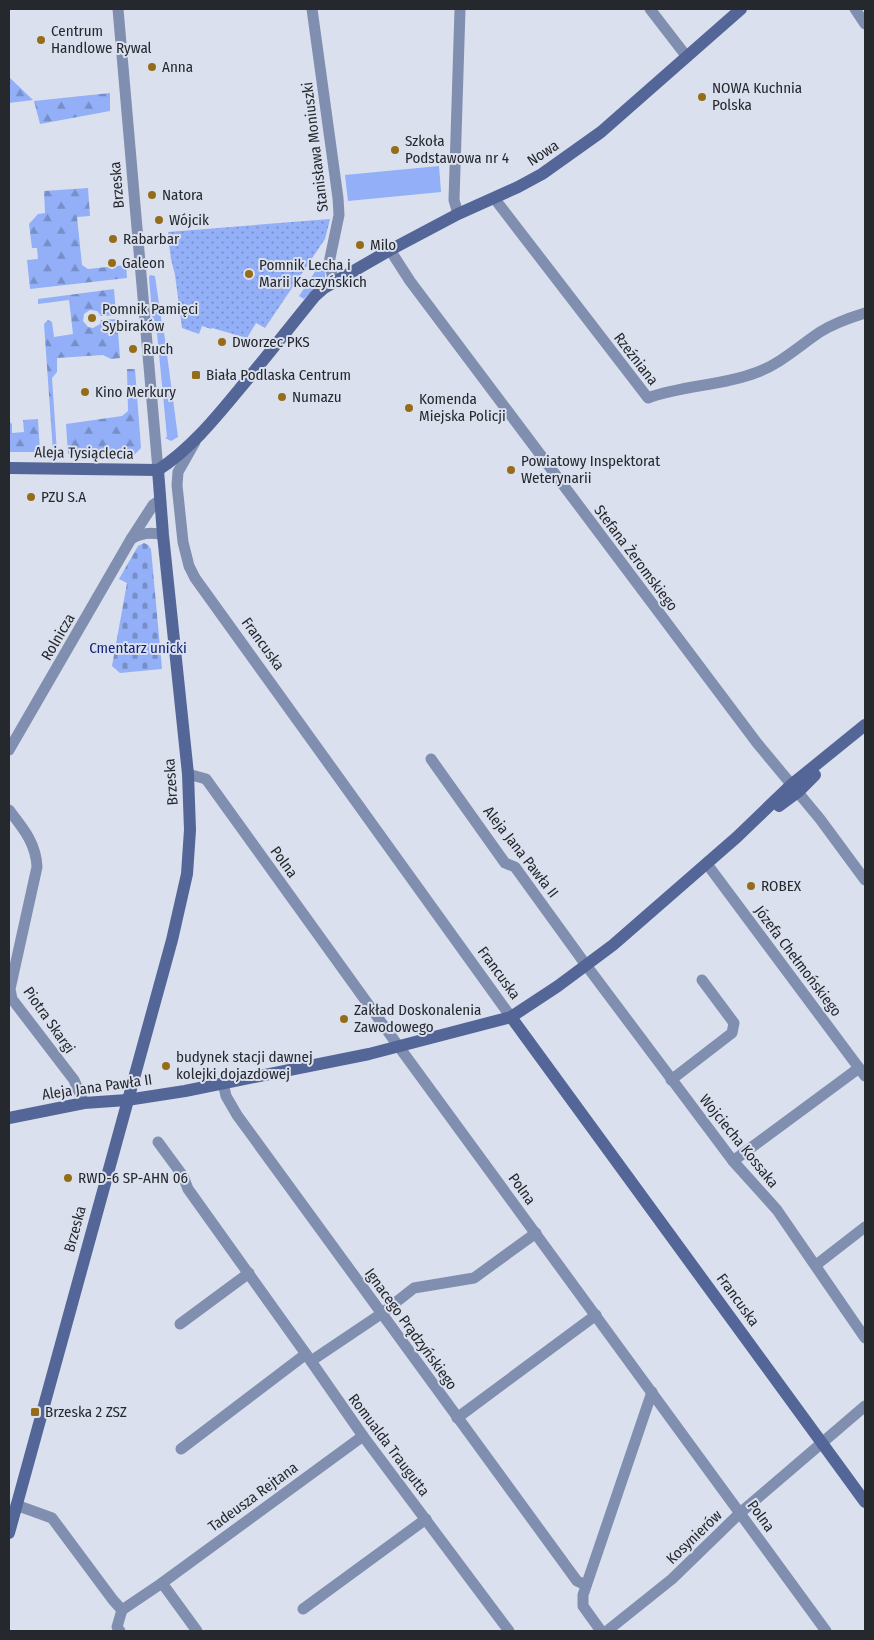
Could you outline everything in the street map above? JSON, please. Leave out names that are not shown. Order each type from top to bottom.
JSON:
[{"type":"street","name":"Brzeska","points":[[9,1533],[172,940],[187,874],[190,830],[188,774],[163,535],[118,9]]},
{"type":"street","name":"Stanisława Moniuszki","points":[[312,9],[338,198],[339,215],[329,263],[334,282]]},
{"type":"street","points":[[458,214],[454,192],[460,9]]},
{"type":"street","points":[[650,9],[687,57]]},
{"type":"street","name":"Nowa","points":[[158,470],[175,459],[196,440],[315,296],[334,282],[390,250],[458,214],[542,174],[592,139],[741,9]]},
{"type":"street","points":[[855,9],[865,24]]},
{"type":"street","name":"Rzeźniana","points":[[494,198],[648,398],[667,391],[741,378],[757,373],[774,364],[821,332],[865,313]]},
{"type":"street","name":"Stefana Żeromskiego","points":[[390,250],[410,281],[652,604],[757,743],[865,880]]},
{"type":"street","name":"Francuska","points":[[196,440],[178,472],[177,485],[183,542],[189,566],[195,578],[511,1017],[865,1502]]},
{"type":"street","name":"Aleja Tysiąclecia","points":[[9,468],[158,470]]},
{"type":"street","name":"Rolnicza","points":[[10,745],[131,539],[153,505],[160,500]]},
{"type":"street","points":[[131,539],[145,534],[155,533],[163,535]]},
{"type":"street","name":"Aleja Jana Pawła II","points":[[9,1118],[84,1103],[127,1100],[223,1083],[400,1047],[511,1017],[553,990],[613,945],[865,726]]},
{"type":"street","name":"Aleja Jana Pawła II","points":[[432,759],[505,863],[515,867],[586,965]]},
{"type":"street","name":"Polna","points":[[188,774],[206,779],[826,1631]]},
{"type":"street","name":"Piotra Skargi","points":[[9,810],[25,830],[36,852],[37,867],[10,989],[12,999],[74,1080],[84,1103]]},
{"type":"street","name":"Józefa Chełmońskiego","points":[[707,864],[862,1072]]},
{"type":"street","name":"Wojciecha Kossaka","points":[[586,965],[733,1161],[776,1210],[865,1338]]},
{"type":"street","points":[[671,1080],[732,1033],[734,1023],[702,980]]},
{"type":"street","points":[[733,1161],[862,1072]]},
{"type":"street","name":"Ignacego Prądzyńskiego","points":[[223,1083],[226,1096],[237,1115],[577,1581],[586,1585]]},
{"type":"street","name":"Romualda Traugutta","points":[[158,1142],[183,1176],[188,1189],[363,1436],[509,1631]]},
{"type":"street","points":[[816,1266],[865,1227]]},
{"type":"street","points":[[181,1448],[308,1358],[381,1314],[414,1288],[474,1278],[536,1233]]},
{"type":"street","points":[[180,1324],[249,1273]]},
{"type":"street","points":[[457,1418],[596,1316]]},
{"type":"street","points":[[601,1631],[583,1606],[582,1601],[652,1392]]},
{"type":"street","name":"Kosynierów","points":[[607,1631],[691,1562],[740,1513],[865,1406]]},
{"type":"street","name":"Tadeusza Rejtana","points":[[122,1610],[363,1436]]},
{"type":"street","points":[[16,1505],[45,1514],[55,1522],[122,1610],[117,1628],[120,1631]]},
{"type":"street","points":[[303,1609],[426,1518]]},
{"type":"street","points":[[162,1582],[197,1631]]},
{"type":"green space","points":[[9,77],[33,100],[9,103]]},
{"type":"green space","points":[[110,93],[110,111],[40,124],[34,101]]},
{"type":"green space","points":[[439,166],[441,192],[348,201],[345,175]]},
{"type":"green space","points":[[88,188],[90,216],[77,217],[82,265],[88,269],[126,265],[127,278],[30,289],[27,260],[38,259],[37,248],[32,248],[29,224],[38,214],[45,213],[44,191]]},
{"type":"green space","points":[[330,219],[325,239],[265,328],[256,323],[247,338],[202,326],[199,334],[182,328],[168,232]]},
{"type":"green space","points":[[320,264],[325,266],[325,278],[304,299],[299,296]]},
{"type":"green space","points":[[150,275],[155,276],[162,325],[153,325]]},
{"type":"green space","points":[[114,289],[116,315],[101,316],[97,311],[90,310],[84,314],[83,321],[88,327],[93,328],[100,324],[101,320],[117,319],[120,358],[111,359],[103,355],[57,358],[57,372],[52,378],[57,452],[53,452],[44,324],[48,320],[52,322],[54,337],[73,334],[69,300],[38,304],[38,299]]},
{"type":"green space","points":[[164,332],[178,437],[171,441],[165,438],[167,437],[157,333]]},
{"type":"green space","points":[[127,369],[135,369],[141,448],[134,455],[68,454],[66,424],[122,416],[128,411]]},
{"type":"green space","points":[[38,419],[40,452],[9,452],[9,421],[12,424],[12,433],[24,432],[23,420]]},
{"type":"green space","name":"Cmentarz unicki","points":[[144,543],[151,549],[162,669],[120,673],[112,666],[127,583],[119,579],[138,546]]},
{"type":"place","name":"Centrum Handlowe Rywal","points":[[41,40]]},
{"type":"place","name":"Anna","points":[[152,67]]},
{"type":"place","name":"NOWA Kuchnia Polska","points":[[702,97]]},
{"type":"place","name":"Szkoła Podstawowa nr 4","points":[[395,150]]},
{"type":"place","name":"Natora","points":[[152,195]]},
{"type":"place","name":"Wójcik","points":[[159,220]]},
{"type":"place","name":"Rabarbar","points":[[113,239]]},
{"type":"place","name":"Milo","points":[[360,245]]},
{"type":"place","name":"Galeon","points":[[112,263]]},
{"type":"place","name":"Pomnik Lecha i Marii Kaczyńskich","points":[[249,274]]},
{"type":"place","name":"Pomnik Pamięci Sybiraków","points":[[92,318]]},
{"type":"place","name":"Dworzec PKS","points":[[222,342]]},
{"type":"place","name":"Ruch","points":[[133,349]]},
{"type":"place","name":"Biała Podlaska Centrum","points":[[196,375]]},
{"type":"place","name":"Kino Merkury","points":[[85,392]]},
{"type":"place","name":"Numazu","points":[[282,397]]},
{"type":"place","name":"Komenda Miejska Policji","points":[[409,408]]},
{"type":"place","name":"Powiatowy Inspektorat Weterynarii","points":[[511,470]]},
{"type":"place","name":"PZU S.A","points":[[31,497]]},
{"type":"place","name":"ROBEX","points":[[751,886]]},
{"type":"place","name":"Zakład Doskonalenia Zawodowego","points":[[344,1019]]},
{"type":"place","name":"budynek stacji dawnej kolejki dojazdowej","points":[[166,1066]]},
{"type":"place","name":"RWD-6 SP-AHN 06","points":[[68,1178]]},
{"type":"place","name":"Brzeska 2 ZSZ","points":[[35,1412]]}]
